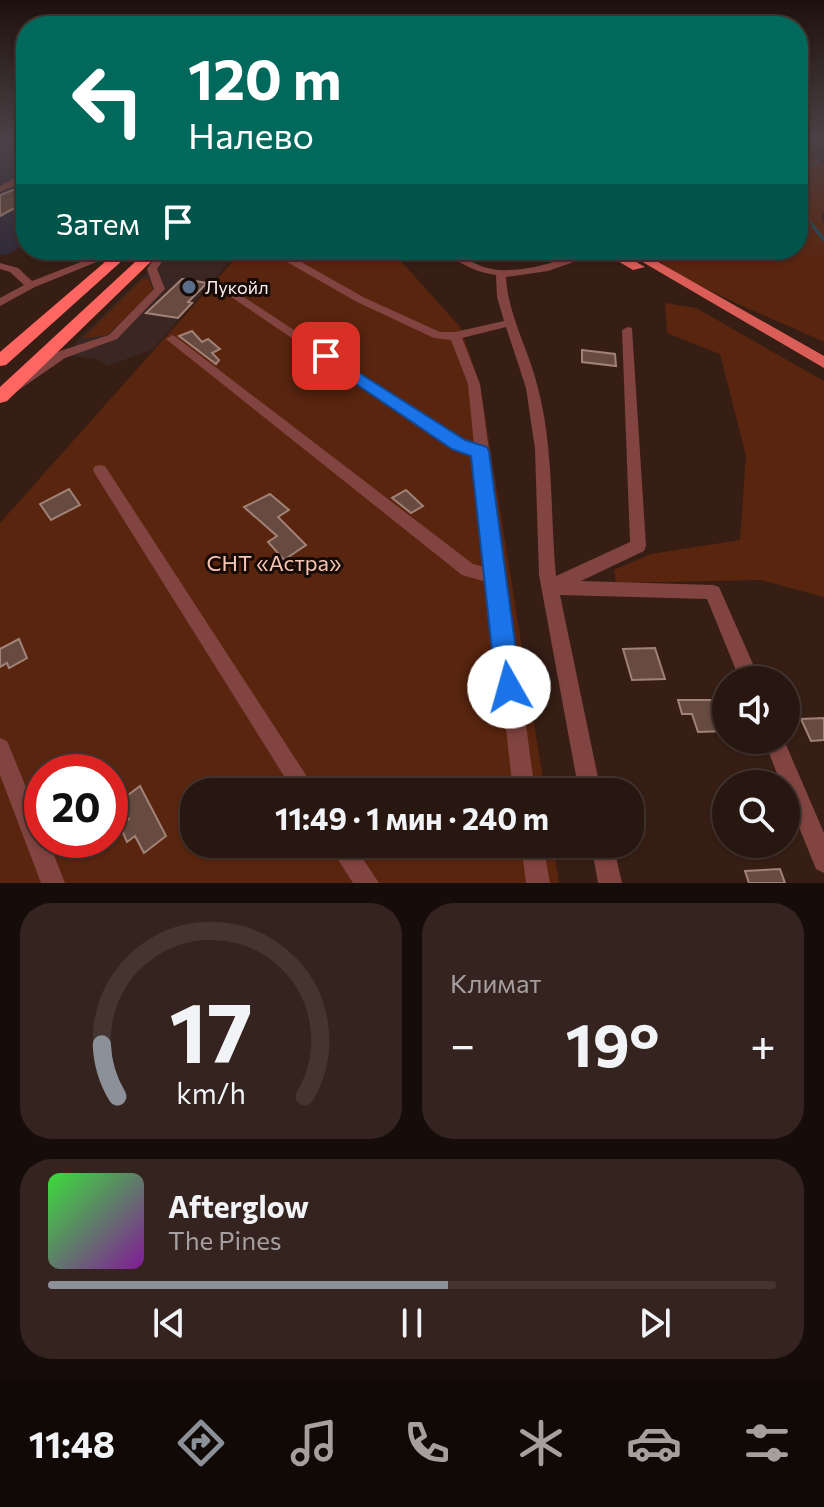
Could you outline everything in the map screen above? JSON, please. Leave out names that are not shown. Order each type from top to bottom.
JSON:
[{"type":"highway","points":[[0,361],[113,260]]},
{"type":"highway","points":[[0,398],[145,260]]},
{"type":"main road","points":[[625,260],[730,311]]},
{"type":"main road","points":[[645,260],[824,363]]},
{"type":"street","points":[[0,303],[31,285],[97,260]]},
{"type":"street","points":[[0,398],[61,355],[113,337],[160,289],[152,269],[158,260]]},
{"type":"street","points":[[290,260],[361,300],[438,336],[455,336],[510,323]]},
{"type":"street","points":[[464,260],[473,266],[501,273],[542,271],[575,260]]},
{"type":"street","points":[[0,266],[14,270],[31,285]]},
{"type":"street","points":[[501,273],[502,297],[532,388],[542,449],[550,587],[587,778]]},
{"type":"street","points":[[220,286],[458,444],[480,452]]},
{"type":"street","points":[[550,587],[638,546],[628,330]]},
{"type":"street","points":[[455,336],[474,384],[495,577],[522,778]]},
{"type":"street","points":[[172,339],[468,570],[495,577]]},
{"type":"street","points":[[100,470],[297,778]]},
{"type":"street","points":[[550,587],[713,592],[744,666]]},
{"type":"street","points":[[0,748],[53,883]]},
{"type":"street","points":[[780,754],[824,861]]},
{"type":"street","points":[[349,858],[367,883]]},
{"type":"street","points":[[534,858],[538,883]]},
{"type":"street","points":[[605,858],[610,883]]},
{"type":"shaded area","points":[[0,180],[16,180],[16,249],[6,255],[0,254]]},
{"type":"shaded area","points":[[164,260],[228,263],[153,349],[108,366],[97,359],[73,356],[76,342],[142,277]]},
{"type":"green space","points":[[808,180],[824,180],[821,218],[824,224],[824,342],[703,287],[658,260],[808,260]]},
{"type":"green space","name":"СНТ «Астра»","points":[[234,260],[400,260],[460,327],[480,384],[543,778],[180,778],[180,858],[555,858],[559,883],[0,883],[0,523]]},
{"type":"green space","points":[[148,278],[154,291],[112,331],[105,336],[83,338],[142,279]]},
{"type":"green space","points":[[665,303],[696,308],[824,381],[824,597],[761,580],[616,583],[614,570],[651,554],[740,540],[746,456],[720,354],[667,333]]},
{"type":"building","points":[[16,189],[16,207],[0,216],[0,195]]},
{"type":"building","points":[[182,279],[207,283],[188,302],[192,303],[178,318],[146,313]]},
{"type":"building","points":[[192,331],[202,342],[208,339],[220,349],[212,353],[219,360],[216,364],[179,336]]},
{"type":"building","points":[[582,350],[615,354],[616,366],[582,362]]},
{"type":"building","points":[[69,489],[80,505],[51,520],[40,504]]},
{"type":"building","points":[[406,490],[423,506],[411,513],[392,498]]},
{"type":"building","points":[[270,494],[289,510],[278,517],[306,545],[284,560],[268,542],[277,536],[244,507]]},
{"type":"building","points":[[19,639],[27,658],[9,668],[7,663],[0,667],[0,649]]},
{"type":"building","points":[[655,648],[665,679],[632,680],[623,649]]},
{"type":"building","points":[[678,700],[712,700],[712,732],[698,732],[692,714],[682,714]]},
{"type":"building","points":[[824,718],[824,740],[811,741],[801,719]]},
{"type":"building","points":[[140,786],[166,836],[144,853],[135,836],[128,841],[128,795]]},
{"type":"building","points":[[780,869],[785,883],[749,883],[745,871]]},
{"type":"waterway","points":[[808,219],[815,228]]},
{"type":"waterway","points":[[813,226],[824,240]]},
{"type":"place","name":"Лукойл","points":[[189,287]]},
{"type":"route","points":[[326,356],[458,444],[480,452],[509,687]]}]
